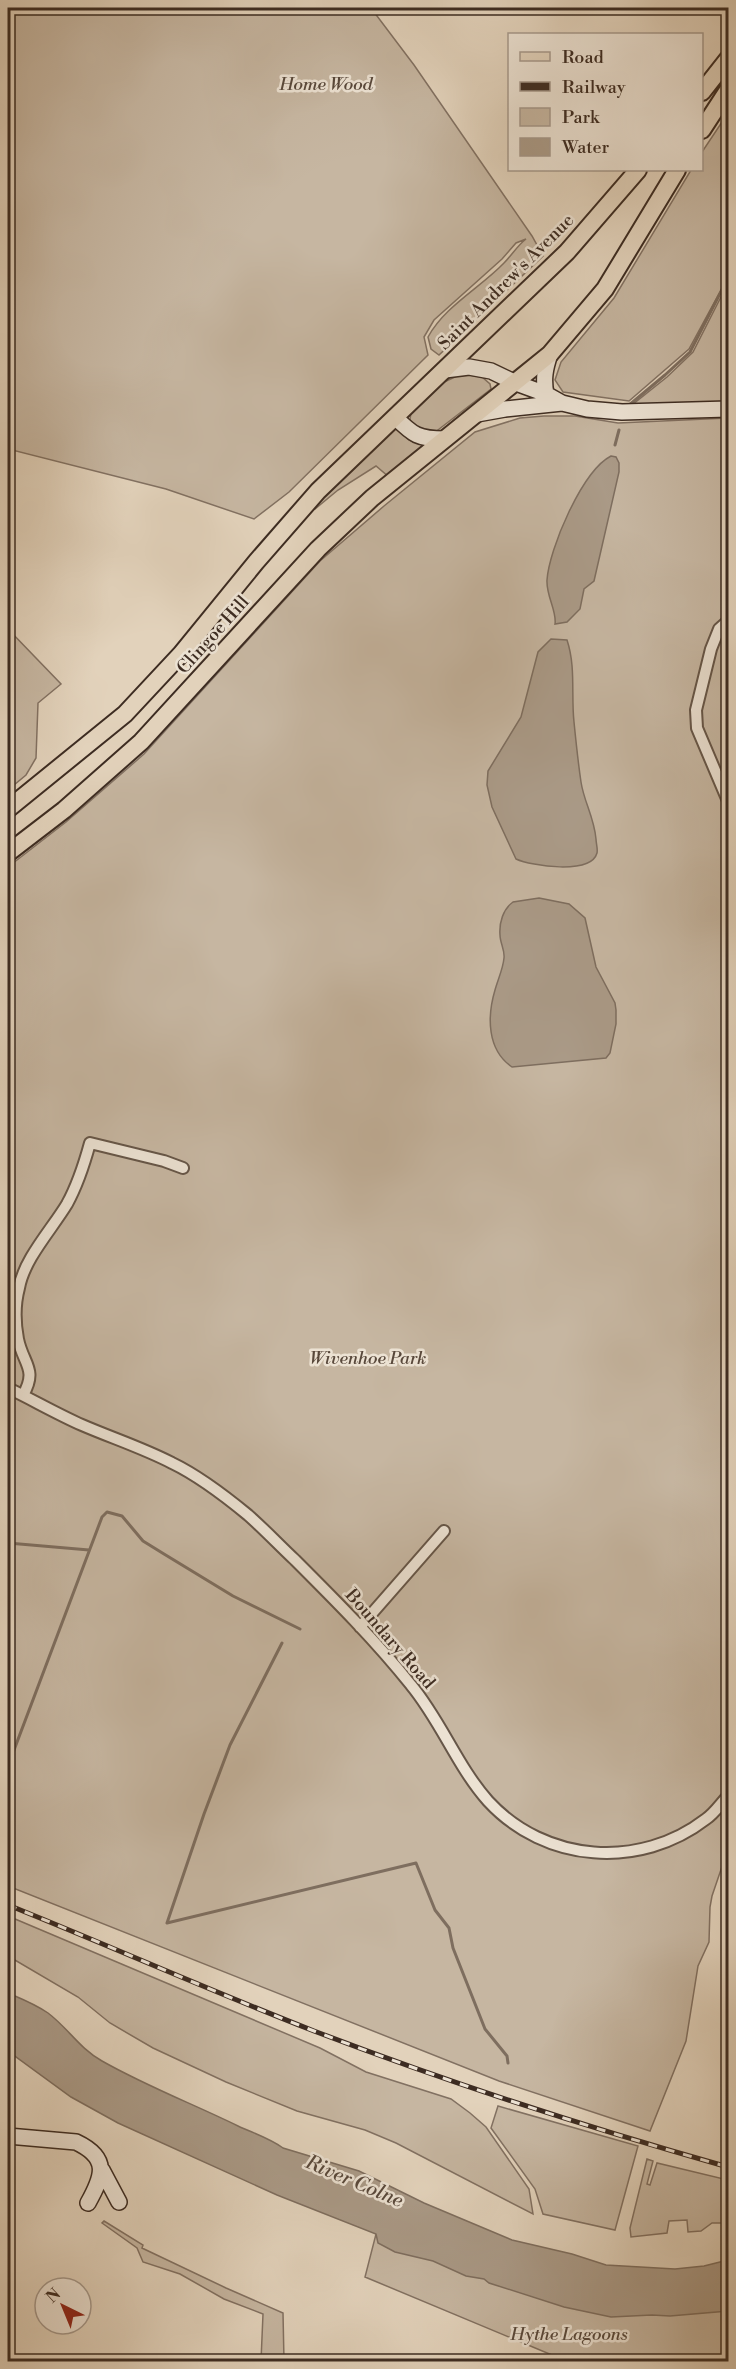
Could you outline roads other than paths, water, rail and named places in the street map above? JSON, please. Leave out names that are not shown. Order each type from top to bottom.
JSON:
[{"type":"main road","points":[[703,91],[729,59]]},
{"type":"main road","points":[[703,129],[729,90]]},
{"type":"main road","name":"Saint Andrew's Avenue","points":[[395,417],[567,252],[637,171]]},
{"type":"main road","points":[[395,417],[414,435],[426,439],[444,439],[550,354],[605,289],[676,171]]},
{"type":"main road","points":[[546,394],[543,382],[544,372],[550,354]]},
{"type":"main road","points":[[445,369],[480,368],[546,394],[562,403],[587,409],[622,412],[729,409]]},
{"type":"main road","points":[[477,414],[562,403]]},
{"type":"main road","name":"Clingoe Hill","points":[[8,809],[125,714],[188,646],[262,554],[310,499],[395,417]]},
{"type":"main road","name":"Clingoe Hill","points":[[8,854],[64,810],[141,742],[318,549],[372,498],[444,439]]},
{"type":"main road","points":[[8,2136],[76,2142],[86,2147],[101,2165],[119,2202]]},
{"type":"main road","points":[[88,2203],[102,2170]]},
{"type":"street","points":[[729,621],[719,629],[711,649],[696,710],[697,728],[729,801]]},
{"type":"street","points":[[23,1395],[30,1383],[30,1371],[18,1339],[16,1312],[19,1287],[34,1254],[78,1183],[90,1143],[164,1161],[183,1168]]},
{"type":"street","name":"Boundary Road","points":[[8,1388],[82,1425],[155,1455],[192,1474],[249,1516],[360,1627],[417,1692],[474,1782],[489,1801],[513,1822],[557,1846],[582,1853],[621,1854],[668,1842],[707,1819],[729,1796]]},
{"type":"street","points":[[360,1627],[444,1532]]},
{"type":"water","points":[[611,456],[616,457],[619,463],[619,472],[594,581],[584,589],[580,609],[567,622],[555,624],[547,580],[560,531],[589,477],[600,464]]},
{"type":"water","points":[[551,639],[567,640],[570,650],[573,712],[582,789],[595,831],[597,848],[597,853],[592,860],[584,864],[560,867],[516,859],[492,807],[487,785],[488,771],[521,717],[538,652]]},
{"type":"water","points":[[539,898],[569,904],[585,918],[596,967],[615,1003],[616,1024],[610,1053],[606,1058],[512,1067],[498,1052],[490,1022],[492,1000],[504,958],[500,935],[502,917],[513,902]]},
{"type":"water","name":"River Colne","points":[[8,1993],[48,2013],[94,2056],[135,2079],[267,2138],[283,2148],[359,2171],[424,2203],[512,2240],[572,2254],[606,2265],[675,2269],[704,2266],[728,2260],[728,2311],[670,2316],[611,2317],[564,2307],[489,2283],[484,2279],[466,2276],[433,2261],[395,2252],[378,2243],[376,2234],[277,2195],[118,2123],[71,2097],[8,2051]]},
{"type":"waterway","points":[[628,406],[690,352],[728,278]]},
{"type":"waterway","points":[[615,445],[619,430]]},
{"type":"waterway","points":[[8,1766],[102,1517],[107,1512],[122,1516],[143,1541],[233,1596],[300,1629]]},
{"type":"waterway","points":[[8,1543],[89,1550]]},
{"type":"waterway","points":[[282,1643],[230,1745],[167,1923],[416,1863],[435,1910],[449,1928],[453,1948],[485,2029],[507,2056],[508,2063]]},
{"type":"railway","points":[[8,1905],[314,2031],[417,2069],[624,2137],[728,2167]]},
{"type":"park label","name":"Home Wood","points":[[326,84]]},
{"type":"park label","name":"Wivenhoe Park","points":[[368,1358]]},
{"type":"park label","name":"Hythe Lagoons","points":[[569,2334]]}]
